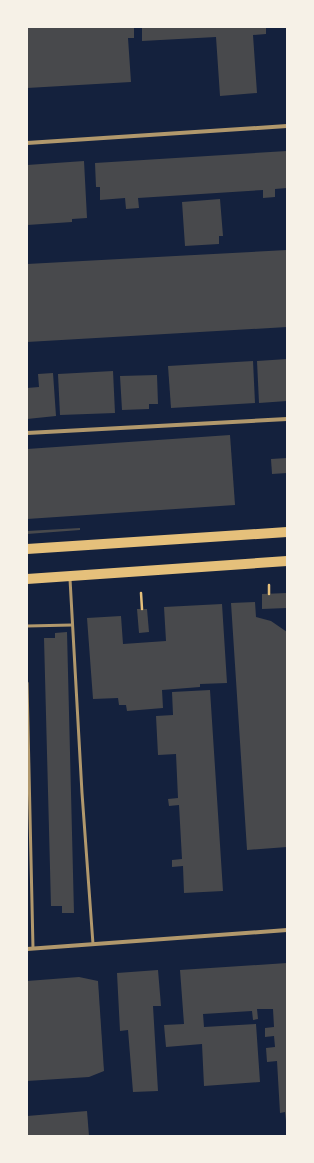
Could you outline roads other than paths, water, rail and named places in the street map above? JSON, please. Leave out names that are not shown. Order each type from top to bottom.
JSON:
[{"type":"main road","points":[[27,549],[287,532]]},
{"type":"main road","points":[[27,579],[287,561]]},
{"type":"street","points":[[27,143],[287,126]]},
{"type":"street","points":[[27,433],[287,419]]},
{"type":"street","points":[[27,949],[287,930]]},
{"type":"lane","points":[[70,576],[93,944]]},
{"type":"lane","points":[[27,626],[72,625]]},
{"type":"lane","points":[[27,682],[33,948]]}]
